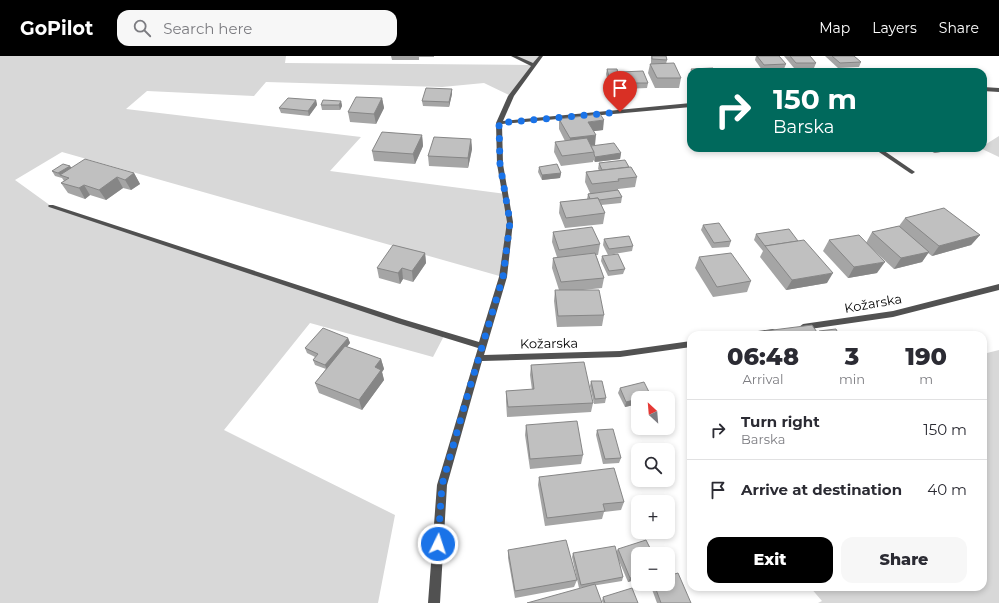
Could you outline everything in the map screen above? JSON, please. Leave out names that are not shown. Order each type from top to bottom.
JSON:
[{"type":"street","points":[[513,56],[533,65]]},
{"type":"street","points":[[434,603],[442,485],[503,277],[510,222],[500,164],[499,123],[511,96],[541,56]]},
{"type":"street","points":[[987,89],[999,90]]},
{"type":"street","points":[[499,123],[687,105]]},
{"type":"street","points":[[882,152],[912,172]]},
{"type":"street","points":[[51,206],[400,321],[483,346]]},
{"type":"street","name":"Kožarska","points":[[775,331],[893,314],[999,287]]},
{"type":"street","name":"Kožarska","points":[[480,358],[620,354],[687,345]]},
{"type":"shaded area","points":[[0,56],[286,56],[285,63],[531,65],[513,56],[541,56],[511,96],[484,83],[442,87],[266,82],[254,96],[147,91],[126,109],[361,137],[330,171],[506,194],[510,222],[503,277],[62,152],[15,180],[51,206],[445,334],[433,357],[310,323],[224,430],[395,515],[378,603],[0,603]]},
{"type":"shaded area","points":[[999,136],[999,157],[987,151],[987,144]]},
{"type":"shaded area","points":[[999,350],[999,603],[818,603],[822,601],[813,591],[987,591],[987,353]]},
{"type":"building","points":[[652,56],[666,56],[667,60],[652,59]]},
{"type":"building","points":[[757,56],[779,56],[786,64],[764,65]]},
{"type":"building","points":[[790,56],[810,56],[816,63],[796,63]]},
{"type":"building","points":[[832,56],[854,56],[861,62],[840,63]]},
{"type":"building","points":[[674,63],[681,78],[657,78],[650,64]]},
{"type":"building","points":[[607,69],[617,69],[619,77],[609,77]]},
{"type":"building","points":[[643,71],[648,83],[625,83],[620,72]]},
{"type":"building","points":[[426,88],[452,89],[449,102],[422,101]]},
{"type":"building","points":[[356,97],[382,98],[374,114],[348,112]]},
{"type":"building","points":[[288,98],[316,100],[308,111],[279,108]]},
{"type":"building","points":[[323,100],[341,101],[339,105],[321,105]]},
{"type":"building","points":[[600,114],[604,120],[588,122],[596,135],[570,138],[559,119]]},
{"type":"building","points":[[382,132],[422,135],[413,154],[372,151]]},
{"type":"building","points":[[434,137],[471,139],[468,158],[428,156]]},
{"type":"building","points":[[587,138],[594,152],[562,156],[555,142]]},
{"type":"building","points":[[614,143],[621,153],[595,157],[591,146]]},
{"type":"building","points":[[85,159],[134,173],[125,180],[117,177],[99,190],[84,185],[79,188],[61,183],[69,178],[60,175]]},
{"type":"building","points":[[625,160],[629,167],[602,170],[599,163]]},
{"type":"building","points":[[63,164],[70,166],[58,173],[52,171]]},
{"type":"building","points":[[557,164],[561,173],[542,175],[539,167]]},
{"type":"building","points":[[631,167],[637,177],[592,184],[586,172]]},
{"type":"building","points":[[618,190],[622,197],[599,200],[598,198],[590,199],[588,194]]},
{"type":"building","points":[[598,198],[605,213],[566,218],[560,202]]},
{"type":"building","points":[[944,208],[980,235],[939,246],[905,218]]},
{"type":"building","points":[[719,223],[731,241],[714,243],[703,225]]},
{"type":"building","points":[[899,226],[929,252],[901,258],[872,232]]},
{"type":"building","points":[[592,227],[600,244],[559,250],[553,232]]},
{"type":"building","points":[[789,229],[798,241],[765,246],[756,234]]},
{"type":"building","points":[[859,235],[885,262],[854,267],[829,240]]},
{"type":"building","points":[[629,236],[633,246],[609,249],[604,239]]},
{"type":"building","points":[[804,240],[833,273],[792,280],[765,246]]},
{"type":"building","points":[[393,245],[425,253],[412,271],[402,268],[398,273],[377,268]]},
{"type":"building","points":[[595,253],[604,278],[561,282],[553,258]]},
{"type":"building","points":[[731,253],[751,281],[717,287],[699,257]]},
{"type":"building","points":[[618,254],[625,269],[609,271],[602,256]]},
{"type":"building","points":[[555,290],[599,290],[604,315],[558,316]]},
{"type":"building","points":[[812,325],[816,331],[765,331]]},
{"type":"building","points":[[323,328],[348,338],[325,365],[313,360],[318,354],[305,348]]},
{"type":"building","points":[[836,329],[837,331],[819,331]]},
{"type":"building","points":[[345,346],[381,359],[375,367],[381,370],[359,400],[315,383]]},
{"type":"building","points":[[584,362],[593,403],[508,407],[506,391],[534,389],[531,365]]},
{"type":"building","points":[[591,381],[602,381],[606,398],[595,399]]},
{"type":"building","points":[[644,382],[648,391],[631,391],[631,401],[626,402],[620,388]]},
{"type":"building","points":[[577,421],[583,455],[530,459],[526,425]]},
{"type":"building","points":[[613,429],[621,458],[605,459],[597,430]]},
{"type":"building","points":[[614,468],[624,502],[603,504],[605,511],[547,518],[539,477]]},
{"type":"building","points":[[566,540],[577,580],[515,591],[508,550]]},
{"type":"building","points":[[646,540],[650,547],[631,547],[630,578],[618,549]]},
{"type":"building","points":[[615,546],[623,577],[581,585],[573,553]]},
{"type":"building","points":[[678,573],[691,603],[661,603],[657,591],[675,591],[675,574]]},
{"type":"building","points":[[595,584],[602,603],[527,603]]},
{"type":"building","points":[[631,588],[638,603],[605,603],[603,597]]},
{"type":"route","points":[[438,544],[442,485],[503,277],[510,222],[500,164],[499,123],[620,112]]}]
